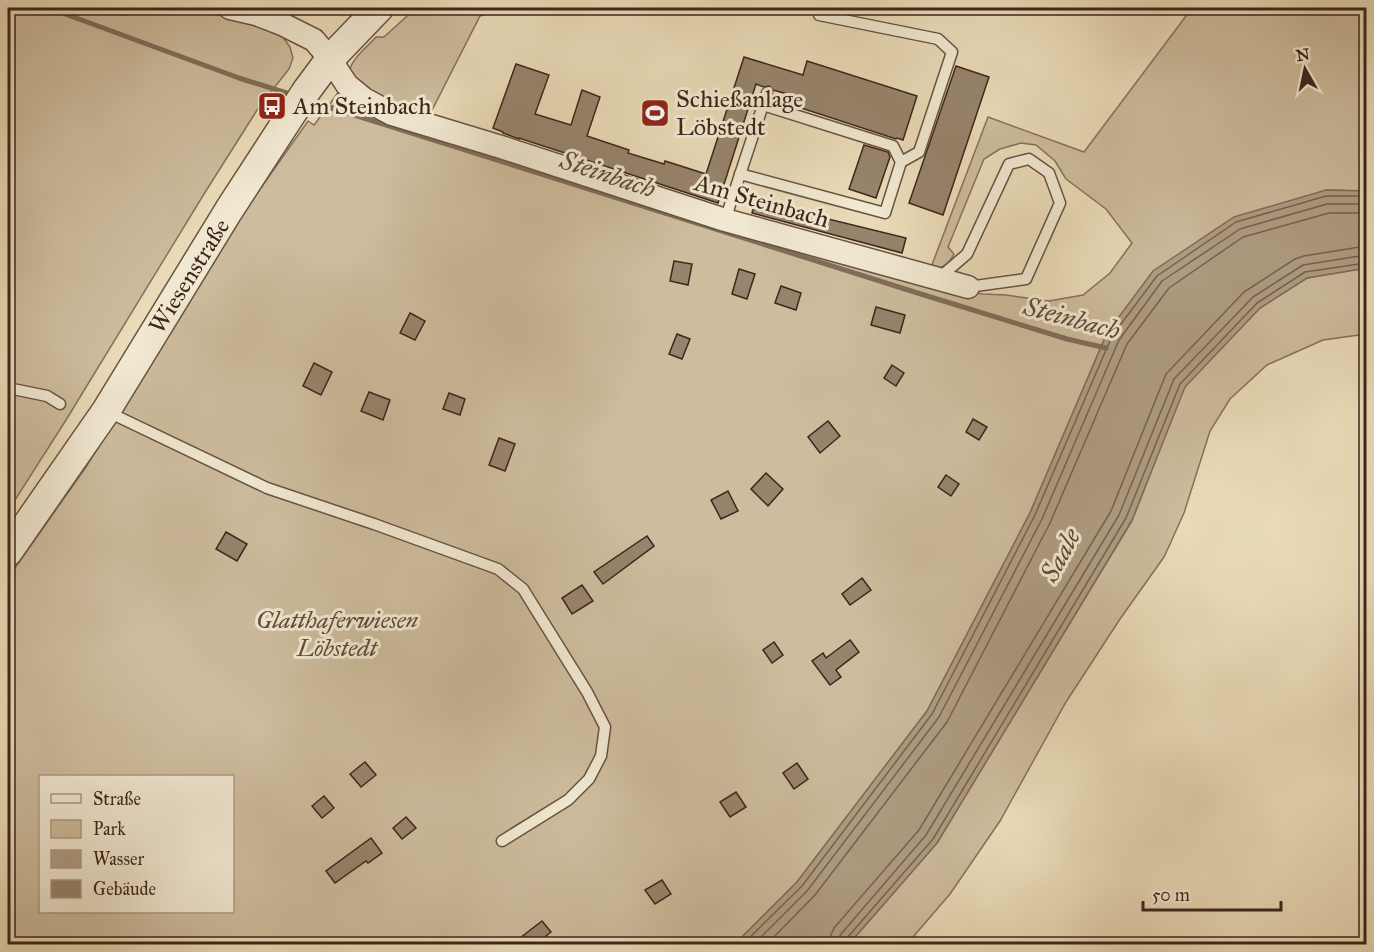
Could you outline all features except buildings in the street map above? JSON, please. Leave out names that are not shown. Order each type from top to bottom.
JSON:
[{"type":"street","name":"Am Steinbach","points":[[230,8],[256,14],[314,40],[347,85],[364,99],[392,114],[725,220],[968,287]]},
{"type":"street","name":"Wiesenstraße","points":[[8,552],[106,411],[229,210],[299,101],[330,59],[379,8]]},
{"type":"lane","points":[[740,174],[885,213],[901,162],[919,152],[952,52],[938,39],[819,15]]},
{"type":"lane","points":[[725,220],[766,93]]},
{"type":"lane","points":[[763,105],[893,146],[901,162]]},
{"type":"lane","points":[[939,279],[967,254],[1009,164],[1029,159],[1049,173],[1060,203],[1026,279],[968,287]]},
{"type":"lane","points":[[8,388],[47,396],[60,404]]},
{"type":"lane","points":[[106,411],[267,488],[498,569],[523,589],[587,692],[605,727],[601,756],[589,779],[568,800],[502,841]]},
{"type":"green space","points":[[8,8],[77,8],[125,15],[181,13],[231,17],[280,33],[290,47],[293,58],[289,69],[259,107],[204,194],[8,511]]},
{"type":"green space","points":[[416,8],[509,8],[480,16],[427,120],[379,99],[349,72],[356,57],[376,37],[384,37]]},
{"type":"green space","name":"Glatthaferwiesen Löbstedt","points":[[1192,8],[1366,8],[1366,191],[1326,190],[1107,333],[1030,513],[927,711],[797,882],[735,944],[8,944],[8,578],[86,467],[246,209],[308,121],[314,125],[340,90],[944,289],[1049,301],[1083,295],[1110,273],[1132,243],[1106,209],[1066,179],[1055,161],[1036,145],[1021,143],[1000,149],[984,159],[948,247],[954,254],[944,266],[930,270],[988,117],[1084,152]]},
{"type":"green space","points":[[1366,268],[1366,334],[1323,340],[1267,365],[1230,399],[1210,431],[1184,513],[1164,557],[1066,702],[1000,821],[950,894],[907,944],[849,944],[937,843],[1132,521],[1184,387],[1260,308],[1307,278]]},
{"type":"water","name":"Saale","points":[[1326,190],[1366,191],[1366,268],[1307,278],[1260,308],[1185,387],[1132,520],[937,843],[849,944],[735,944],[797,882],[927,711],[1030,513],[1107,333],[1153,271],[1234,217]]},
{"type":"waterway","name":"Steinbach","points":[[49,8],[239,78],[293,95]]},
{"type":"waterway","name":"Steinbach","points":[[310,101],[924,295],[1067,339],[1106,348]]},
{"type":"place","name":"Am Steinbach","points":[[272,106]]},
{"type":"place","name":"Schießanlage Löbstedt","points":[[655,113]]}]
